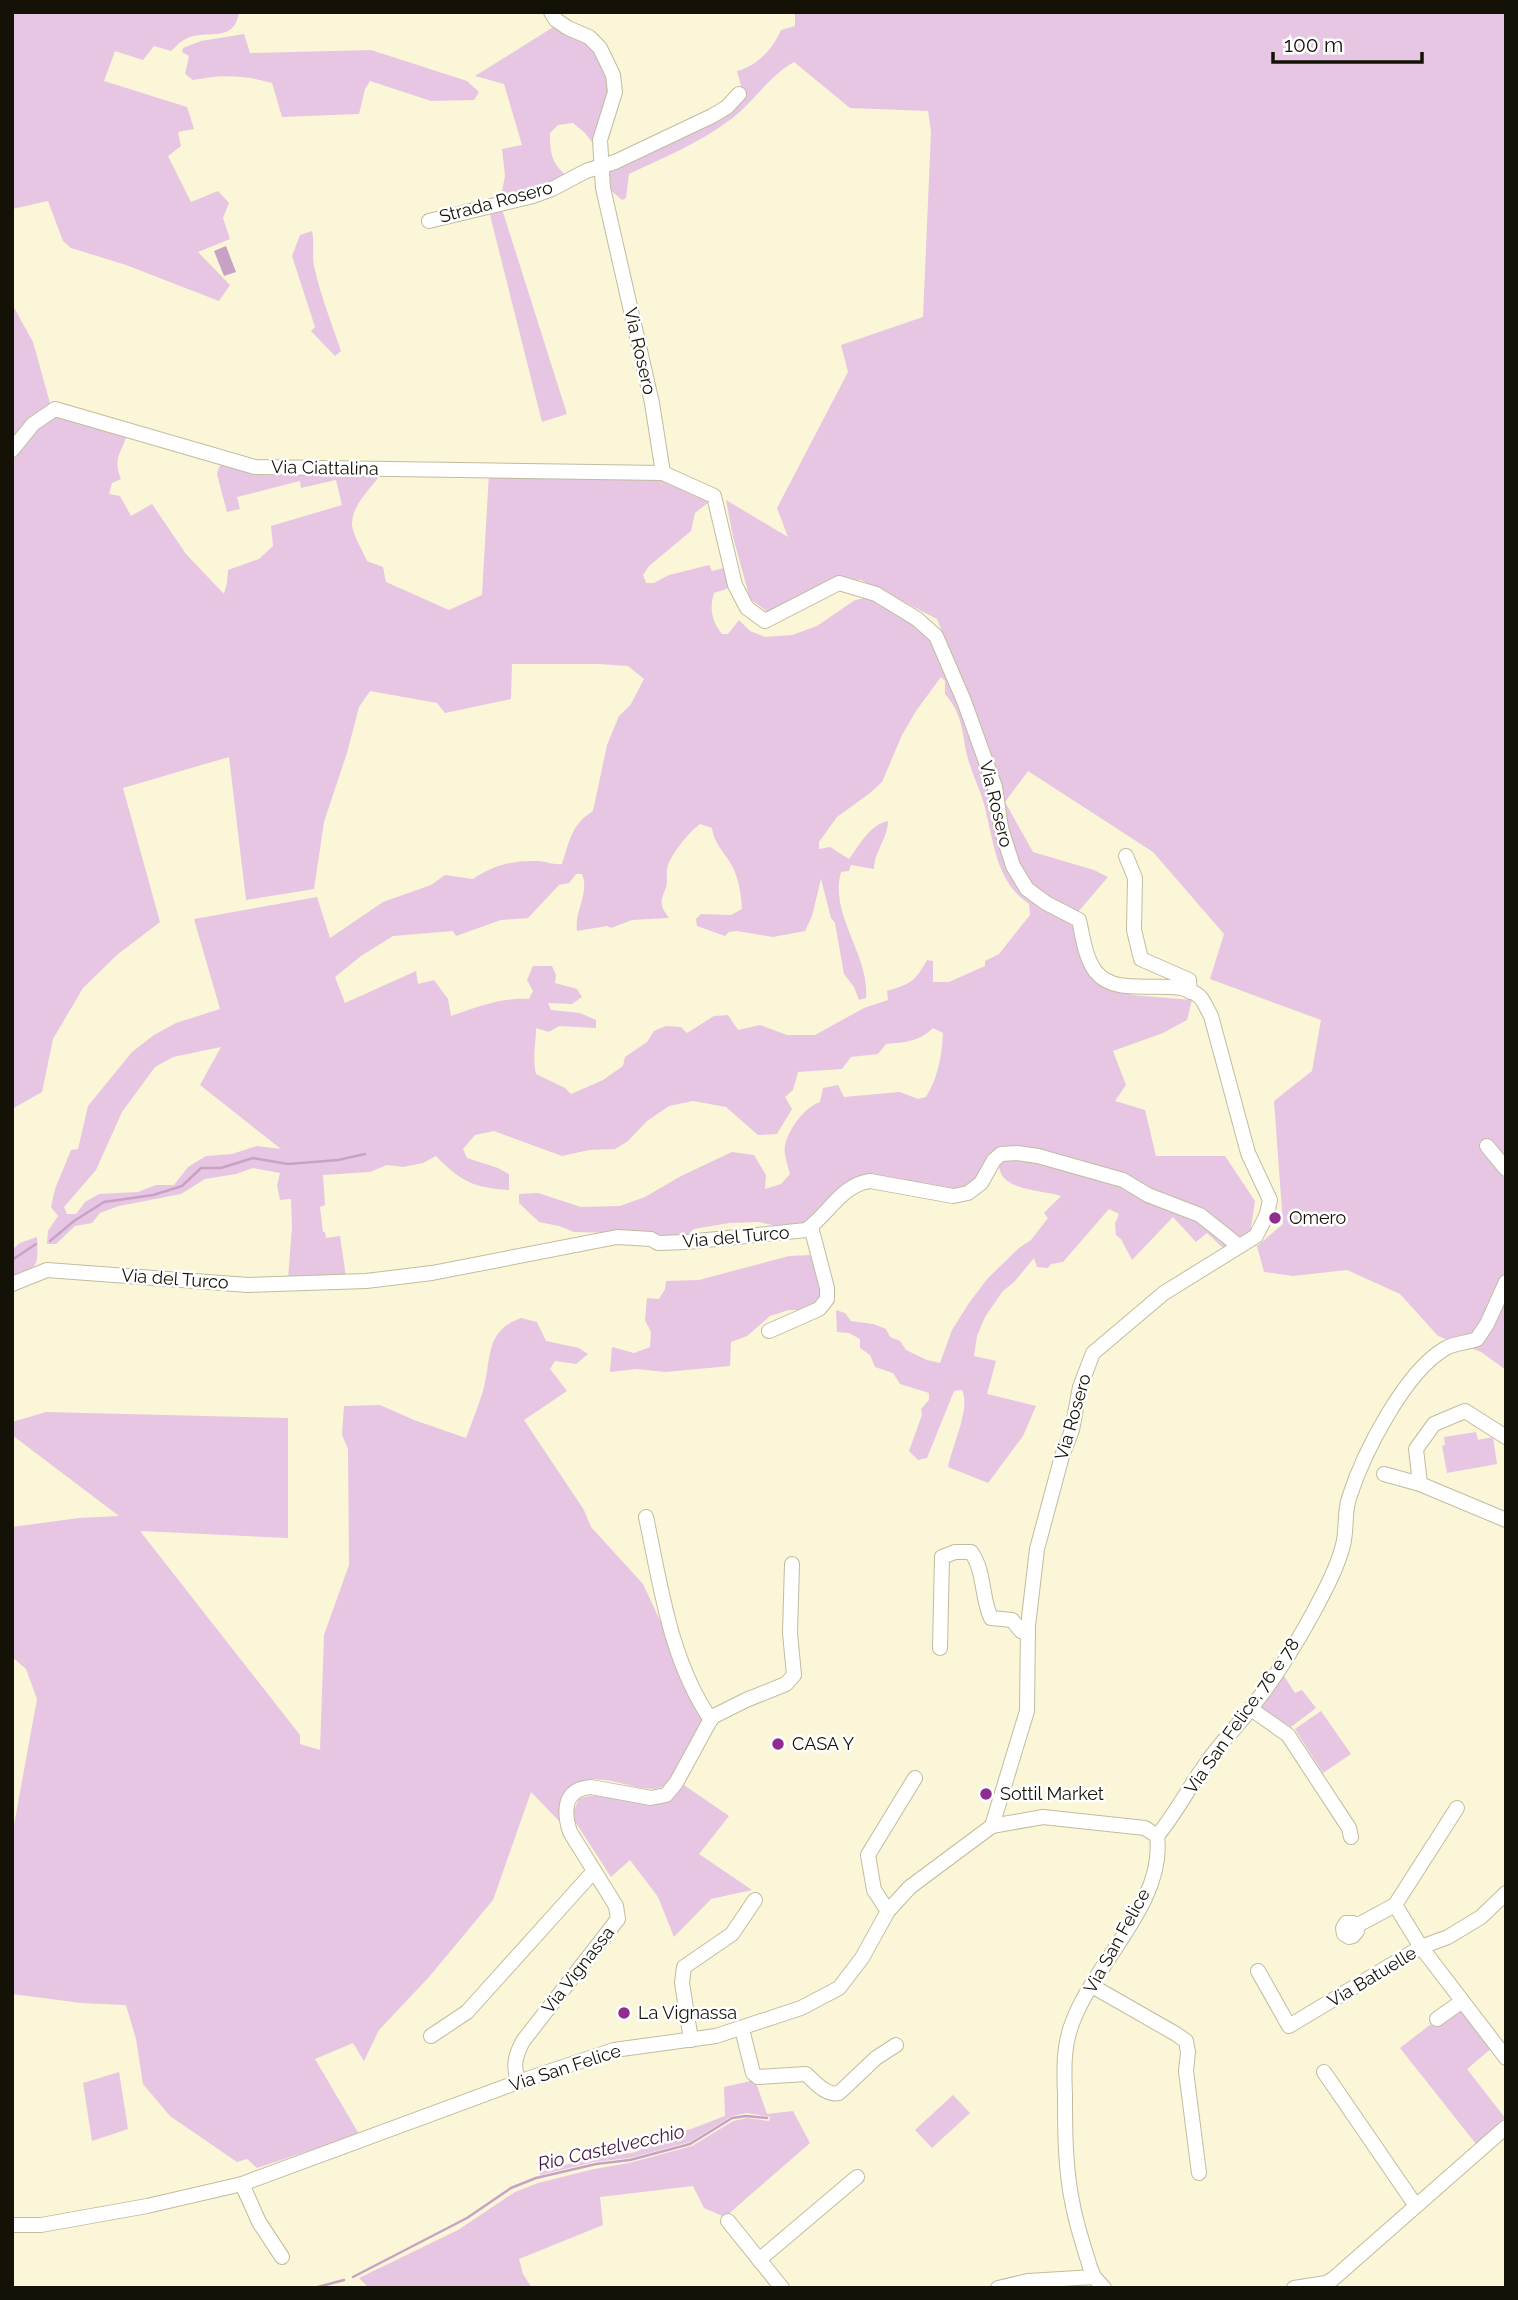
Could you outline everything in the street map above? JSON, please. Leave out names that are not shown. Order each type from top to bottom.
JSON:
[{"type":"street","points":[[551,12],[556,20],[589,37],[600,48],[613,75],[615,92],[602,130],[600,166]]},
{"type":"street","name":"Strada Rosero","points":[[429,221],[533,196],[629,156],[720,111],[739,94]]},
{"type":"street","name":"Via Rosero","points":[[600,166],[607,213],[652,403],[663,472],[713,496],[735,585],[747,608],[765,621],[839,583],[876,594],[917,619],[936,636],[964,701],[995,787],[1001,828],[1013,866],[1027,889],[1046,903],[1079,920],[1087,956],[1097,974],[1116,985],[1181,988],[1200,997],[1211,1016],[1248,1153],[1270,1200],[1267,1214],[1256,1236],[1164,1293],[1093,1353],[1080,1387],[1072,1430],[1062,1456],[1037,1549],[1028,1633],[1027,1711],[992,1826]]},
{"type":"street","name":"Via Ciattalina","points":[[12,450],[33,424],[55,409],[255,467],[663,472]]},
{"type":"street","points":[[1126,856],[1135,878],[1134,930],[1141,959],[1189,980],[1190,992]]},
{"type":"street","points":[[1487,1146],[1506,1169]]},
{"type":"street","name":"Via del Turco","points":[[12,1284],[47,1270],[248,1285],[366,1281],[432,1273],[617,1237],[651,1239],[658,1243],[687,1242],[806,1230],[848,1189],[858,1183],[870,1181],[953,1196],[968,1193],[981,1184],[994,1160],[1001,1154],[1017,1153],[1123,1180],[1148,1195],[1200,1215],[1239,1245]]},
{"type":"street","points":[[769,1331],[819,1309],[827,1299],[827,1289],[811,1227]]},
{"type":"street","name":"Via San Felice, 76 e 78","points":[[1157,1836],[1172,1818],[1208,1761],[1251,1709],[1289,1654],[1337,1563],[1344,1544],[1345,1514],[1349,1498],[1373,1471],[1374,1440],[1406,1387],[1449,1346],[1477,1339],[1487,1324],[1506,1282]]},
{"type":"street","points":[[1420,1484],[1416,1449],[1434,1424],[1465,1411],[1506,1437]]},
{"type":"street","points":[[1373,1471],[1420,1484],[1506,1520]]},
{"type":"street","points":[[646,1517],[673,1641],[695,1696],[710,1720],[746,1700],[786,1684],[794,1675],[790,1633],[792,1564]]},
{"type":"street","points":[[940,1648],[942,1557],[955,1552],[971,1552],[977,1560],[991,1618],[1012,1620],[1021,1631],[1028,1633]]},
{"type":"street","points":[[1251,1709],[1288,1735],[1349,1828],[1351,1837]]},
{"type":"street","name":"Via Vignassa","points":[[518,2082],[514,2072],[515,2056],[523,2041],[618,1919],[616,1906],[570,1832],[566,1804],[574,1792],[592,1787],[650,1798],[666,1795],[676,1783],[710,1720]]},
{"type":"street","points":[[888,1911],[874,1890],[868,1855],[915,1778]]},
{"type":"street","points":[[1356,1926],[1395,1905],[1457,1808]]},
{"type":"street","name":"Via San Felice","points":[[12,2225],[41,2225],[147,2206],[242,2184],[518,2082],[614,2050],[691,2040],[742,2029],[801,2008],[839,1987],[862,1958],[888,1911],[910,1887],[992,1826],[1043,1817],[1145,1829],[1157,1836],[1159,1849],[1144,1900],[1073,2021],[1064,2056],[1065,2134],[1072,2206],[1099,2282]]},
{"type":"street","points":[[432,2036],[467,2012],[594,1871]]},
{"type":"street","name":"Via Batuelle","points":[[1258,1971],[1289,2026],[1420,1947],[1448,1937],[1470,1924],[1506,1893]]},
{"type":"street","points":[[691,2040],[682,1983],[684,1967],[732,1934],[755,1900]]},
{"type":"street","points":[[1395,1905],[1420,1947],[1506,2058]]},
{"type":"street","points":[[1092,1986],[1186,2041],[1186,2071],[1199,2173]]},
{"type":"street","points":[[1437,2019],[1461,2002]]},
{"type":"street","points":[[742,2029],[753,2073],[758,2077],[806,2074],[833,2094],[839,2093],[876,2058],[896,2045]]},
{"type":"street","points":[[1324,2073],[1416,2206]]},
{"type":"street","points":[[1294,2288],[1324,2285],[1506,2127]]},
{"type":"street","points":[[759,2260],[856,2177]]},
{"type":"street","points":[[242,2184],[259,2222],[282,2257]]},
{"type":"street","points":[[727,2221],[782,2288]]},
{"type":"street","points":[[999,2288],[1028,2281],[1099,2282]]},
{"type":"shaded area","points":[[12,12],[239,12],[236,22],[225,32],[192,36],[171,51],[154,46],[143,60],[115,51],[104,81],[187,107],[194,129],[178,132],[181,146],[168,156],[191,202],[218,191],[229,203],[223,218],[230,239],[198,252],[230,285],[219,301],[126,265],[71,248],[63,241],[48,201],[12,209]]},
{"type":"shaded area","points":[[795,12],[1506,12],[1506,1370],[1481,1352],[1438,1336],[1400,1294],[1347,1270],[1293,1276],[1264,1272],[1257,1246],[1283,1224],[1274,1101],[1312,1071],[1321,1020],[1210,979],[1224,934],[1153,852],[1028,771],[1005,802],[1033,852],[1094,870],[1108,877],[1078,912],[1030,887],[1015,865],[967,694],[937,619],[861,580],[834,578],[769,613],[750,599],[726,500],[788,537],[777,508],[848,372],[841,345],[923,317],[931,132],[928,111],[850,108],[794,62],[718,128],[681,150],[629,174],[626,198],[622,200],[606,186],[605,169],[743,93],[737,71],[764,56],[781,30],[795,26]]},
{"type":"shaded area","points":[[555,26],[581,38],[596,50],[605,65],[610,90],[606,109],[597,124],[594,145],[573,123],[558,125],[550,133],[552,156],[566,175],[553,185],[500,201],[505,176],[502,149],[522,145],[504,84],[475,76]]},
{"type":"shaded area","points":[[244,34],[250,53],[371,50],[467,81],[479,92],[474,100],[431,101],[370,81],[365,89],[359,114],[282,117],[272,83],[233,76],[193,80],[185,74],[189,56],[182,52],[183,48],[201,41]]},
{"type":"shaded area","points":[[502,209],[567,414],[542,422],[489,211]]},
{"type":"shaded area","points":[[312,231],[315,270],[341,351],[335,356],[311,331],[315,327],[292,256],[300,235]]},
{"type":"shaded area","points":[[226,246],[236,272],[224,276],[214,251]]},
{"type":"shaded area","points":[[12,304],[33,342],[50,403],[12,442]]},
{"type":"shaded area","points":[[63,414],[127,433],[117,465],[121,479],[112,483],[109,494],[120,496],[131,516],[152,504],[186,554],[224,594],[228,570],[259,559],[273,546],[271,526],[342,505],[336,480],[301,488],[300,481],[237,497],[240,509],[227,512],[217,474],[222,464],[250,472],[382,473],[355,511],[352,525],[358,543],[367,561],[383,567],[386,582],[449,610],[482,595],[489,473],[656,477],[704,497],[709,502],[695,513],[691,531],[649,566],[643,575],[646,583],[654,583],[669,575],[709,565],[712,571],[724,568],[729,588],[714,593],[712,604],[714,620],[722,634],[728,634],[739,620],[750,631],[765,637],[792,635],[817,626],[855,600],[866,598],[883,605],[921,629],[932,641],[945,667],[991,788],[1002,854],[1022,893],[1076,928],[1083,944],[1083,959],[1095,983],[1132,995],[1192,1000],[1187,1020],[1163,1033],[1113,1051],[1126,1085],[1115,1101],[1145,1110],[1156,1156],[1225,1156],[1255,1201],[1250,1234],[1223,1248],[1207,1233],[1196,1242],[1173,1217],[1132,1260],[1116,1235],[1115,1224],[1119,1214],[1109,1209],[1063,1262],[1051,1264],[1048,1268],[1037,1267],[1034,1258],[1002,1292],[985,1317],[977,1336],[974,1356],[996,1361],[987,1394],[1036,1406],[1023,1436],[988,1483],[948,1467],[963,1417],[962,1390],[954,1391],[927,1458],[918,1460],[909,1451],[922,1415],[921,1409],[929,1400],[929,1393],[900,1384],[893,1373],[875,1367],[870,1355],[860,1348],[860,1339],[849,1333],[837,1332],[836,1310],[845,1313],[851,1321],[886,1329],[890,1337],[900,1341],[906,1350],[940,1363],[952,1330],[969,1303],[988,1278],[1031,1240],[1048,1218],[1044,1213],[1061,1196],[1010,1183],[999,1169],[1000,1158],[1025,1157],[1079,1168],[1122,1182],[1149,1200],[1153,1194],[1139,1184],[1101,1167],[1056,1155],[996,1150],[975,1184],[959,1191],[861,1177],[847,1182],[818,1217],[805,1226],[789,1229],[759,1222],[729,1223],[694,1229],[684,1238],[659,1240],[655,1234],[574,1232],[539,1222],[519,1203],[519,1194],[538,1193],[581,1207],[620,1206],[645,1197],[681,1176],[732,1152],[754,1155],[766,1175],[765,1189],[781,1184],[790,1174],[785,1152],[787,1138],[803,1113],[820,1102],[823,1088],[838,1085],[844,1097],[900,1092],[918,1099],[926,1097],[936,1074],[943,1033],[933,1028],[917,1039],[886,1044],[878,1054],[851,1057],[842,1069],[798,1072],[793,1090],[785,1097],[792,1109],[777,1134],[758,1135],[726,1107],[693,1101],[669,1106],[615,1149],[589,1150],[562,1156],[494,1131],[475,1135],[463,1149],[467,1158],[509,1174],[509,1190],[468,1182],[436,1156],[423,1163],[403,1167],[387,1165],[370,1172],[323,1175],[325,1205],[320,1207],[323,1232],[326,1238],[340,1236],[346,1277],[288,1279],[291,1199],[280,1200],[277,1185],[280,1173],[253,1168],[205,1179],[181,1194],[119,1206],[100,1213],[92,1223],[75,1226],[56,1244],[47,1244],[48,1231],[58,1216],[51,1207],[55,1189],[71,1150],[78,1149],[88,1106],[132,1052],[154,1035],[176,1023],[220,1009],[194,919],[317,897],[330,938],[383,902],[431,885],[445,875],[473,879],[496,867],[521,861],[562,864],[576,828],[593,811],[607,745],[619,716],[631,704],[644,679],[628,666],[512,664],[511,699],[445,713],[437,703],[370,691],[359,707],[324,822],[314,889],[246,900],[229,757],[123,788],[160,922],[118,954],[83,988],[53,1039],[42,1092],[12,1109],[12,458],[40,424]],"holes":[[[941,677],[945,681],[945,694],[959,717],[968,759],[984,804],[1002,872],[1018,895],[1029,904],[1030,915],[999,954],[985,961],[985,966],[949,982],[933,982],[933,961],[927,960],[911,981],[887,991],[888,1000],[864,1008],[815,1035],[787,1035],[760,1025],[738,1030],[728,1015],[714,1016],[687,1033],[681,1027],[666,1026],[654,1031],[647,1042],[625,1057],[623,1066],[603,1080],[571,1094],[565,1088],[536,1074],[536,1028],[549,1032],[559,1026],[596,1028],[596,1020],[580,1013],[551,1010],[548,1003],[572,1004],[582,997],[577,989],[555,983],[556,975],[552,966],[533,966],[527,980],[533,991],[529,999],[500,1001],[451,1016],[448,999],[434,980],[418,984],[416,971],[345,1003],[335,977],[361,956],[393,936],[453,931],[456,936],[501,920],[528,918],[559,885],[569,883],[576,874],[582,874],[584,881],[577,931],[607,926],[611,928],[632,920],[669,918],[662,902],[667,885],[668,865],[680,845],[700,824],[712,828],[717,843],[734,869],[742,909],[731,915],[701,914],[696,919],[697,926],[725,936],[729,932],[737,931],[773,937],[805,931],[812,916],[821,879],[831,918],[835,923],[844,974],[854,987],[859,1000],[866,998],[866,982],[840,904],[839,888],[841,872],[849,871],[851,865],[874,869],[888,821],[870,831],[849,859],[830,847],[819,849],[819,842],[837,817],[882,782],[902,735]],[[221,1047],[200,1085],[281,1149],[257,1146],[232,1154],[206,1156],[188,1167],[174,1185],[156,1185],[138,1192],[99,1194],[85,1202],[76,1214],[67,1214],[64,1207],[96,1170],[122,1112],[155,1067],[173,1057]]]},
{"type":"shaded area","points":[[37,1237],[35,1264],[12,1280],[12,1250],[20,1243]]},
{"type":"shaded area","points":[[810,1255],[822,1284],[820,1302],[802,1310],[789,1310],[770,1316],[747,1336],[731,1342],[730,1366],[665,1372],[637,1369],[610,1372],[612,1347],[634,1353],[650,1347],[651,1332],[645,1320],[647,1298],[659,1299],[666,1281],[699,1280],[789,1256]]},
{"type":"shaded area","points":[[521,1318],[537,1322],[546,1341],[579,1348],[588,1354],[576,1364],[555,1361],[550,1369],[567,1391],[524,1420],[584,1510],[591,1527],[643,1584],[707,1721],[688,1755],[666,1785],[648,1789],[602,1780],[581,1782],[568,1791],[561,1823],[531,1792],[493,1900],[429,1977],[379,2030],[364,2061],[353,2043],[315,2059],[359,2134],[257,2168],[247,2159],[237,2162],[170,2116],[143,2084],[136,2039],[126,2005],[81,2003],[12,1994],[12,1836],[37,1699],[26,1669],[12,1657],[12,1527],[79,1518],[119,1516],[12,1435],[12,1422],[46,1412],[288,1418],[288,1538],[140,1531],[300,1735],[300,1744],[320,1750],[324,1635],[349,1565],[348,1449],[342,1435],[344,1406],[380,1405],[466,1438],[483,1391],[495,1338],[501,1330]]},
{"type":"shaded area","points":[[1476,1432],[1478,1440],[1493,1437],[1497,1464],[1447,1473],[1442,1446],[1445,1445],[1444,1437]]},
{"type":"shaded area","points":[[1282,1673],[1295,1693],[1302,1690],[1316,1708],[1291,1727],[1259,1708]]},
{"type":"shaded area","points":[[1321,1711],[1351,1754],[1323,1773],[1295,1729]]},
{"type":"shaded area","points":[[681,1783],[729,1816],[699,1854],[752,1890],[711,1899],[674,1937],[658,1897],[630,1860],[611,1877],[574,1820],[574,1810],[579,1799],[597,1795],[651,1802]]},
{"type":"shaded area","points":[[1460,2008],[1492,2048],[1467,2069],[1505,2118],[1499,2122],[1501,2125],[1476,2144],[1400,2048],[1435,2021]]},
{"type":"shaded area","points":[[119,2072],[128,2129],[92,2141],[83,2083]]},
{"type":"shaded area","points":[[755,2080],[767,2114],[793,2111],[810,2143],[725,2217],[704,2208],[693,2186],[600,2197],[603,2225],[519,2259],[523,2274],[532,2288],[369,2288],[359,2278],[458,2230],[515,2192],[538,2183],[692,2146],[733,2121],[747,2118],[769,2121],[770,2117],[747,2113],[732,2116],[690,2142],[630,2158],[594,2162],[540,2175],[539,2172],[614,2152],[618,2155],[636,2152],[670,2134],[725,2116],[724,2087]]},
{"type":"shaded area","points":[[953,2095],[970,2113],[932,2148],[915,2130]]},
{"type":"waterway","points":[[50,1241],[74,1221],[104,1202],[153,1195],[182,1186],[201,1168],[221,1168],[253,1158],[288,1164],[338,1160],[365,1154]]},
{"type":"waterway","points":[[12,1260],[36,1244]]},
{"type":"waterway","name":"Rio Castelvecchio","points":[[353,2277],[467,2218],[511,2188],[536,2178],[596,2164],[630,2160],[690,2144],[732,2118],[767,2118]]},
{"type":"waterway","name":"Rio Castelvecchio","points":[[314,2288],[344,2280]]},
{"type":"place","name":"Omero","points":[[1275,1218]]},
{"type":"place","name":"CASA Y","points":[[778,1744]]},
{"type":"place","name":"Sottil Market","points":[[986,1794]]},
{"type":"place","name":"La Vignassa","points":[[624,2013]]}]
